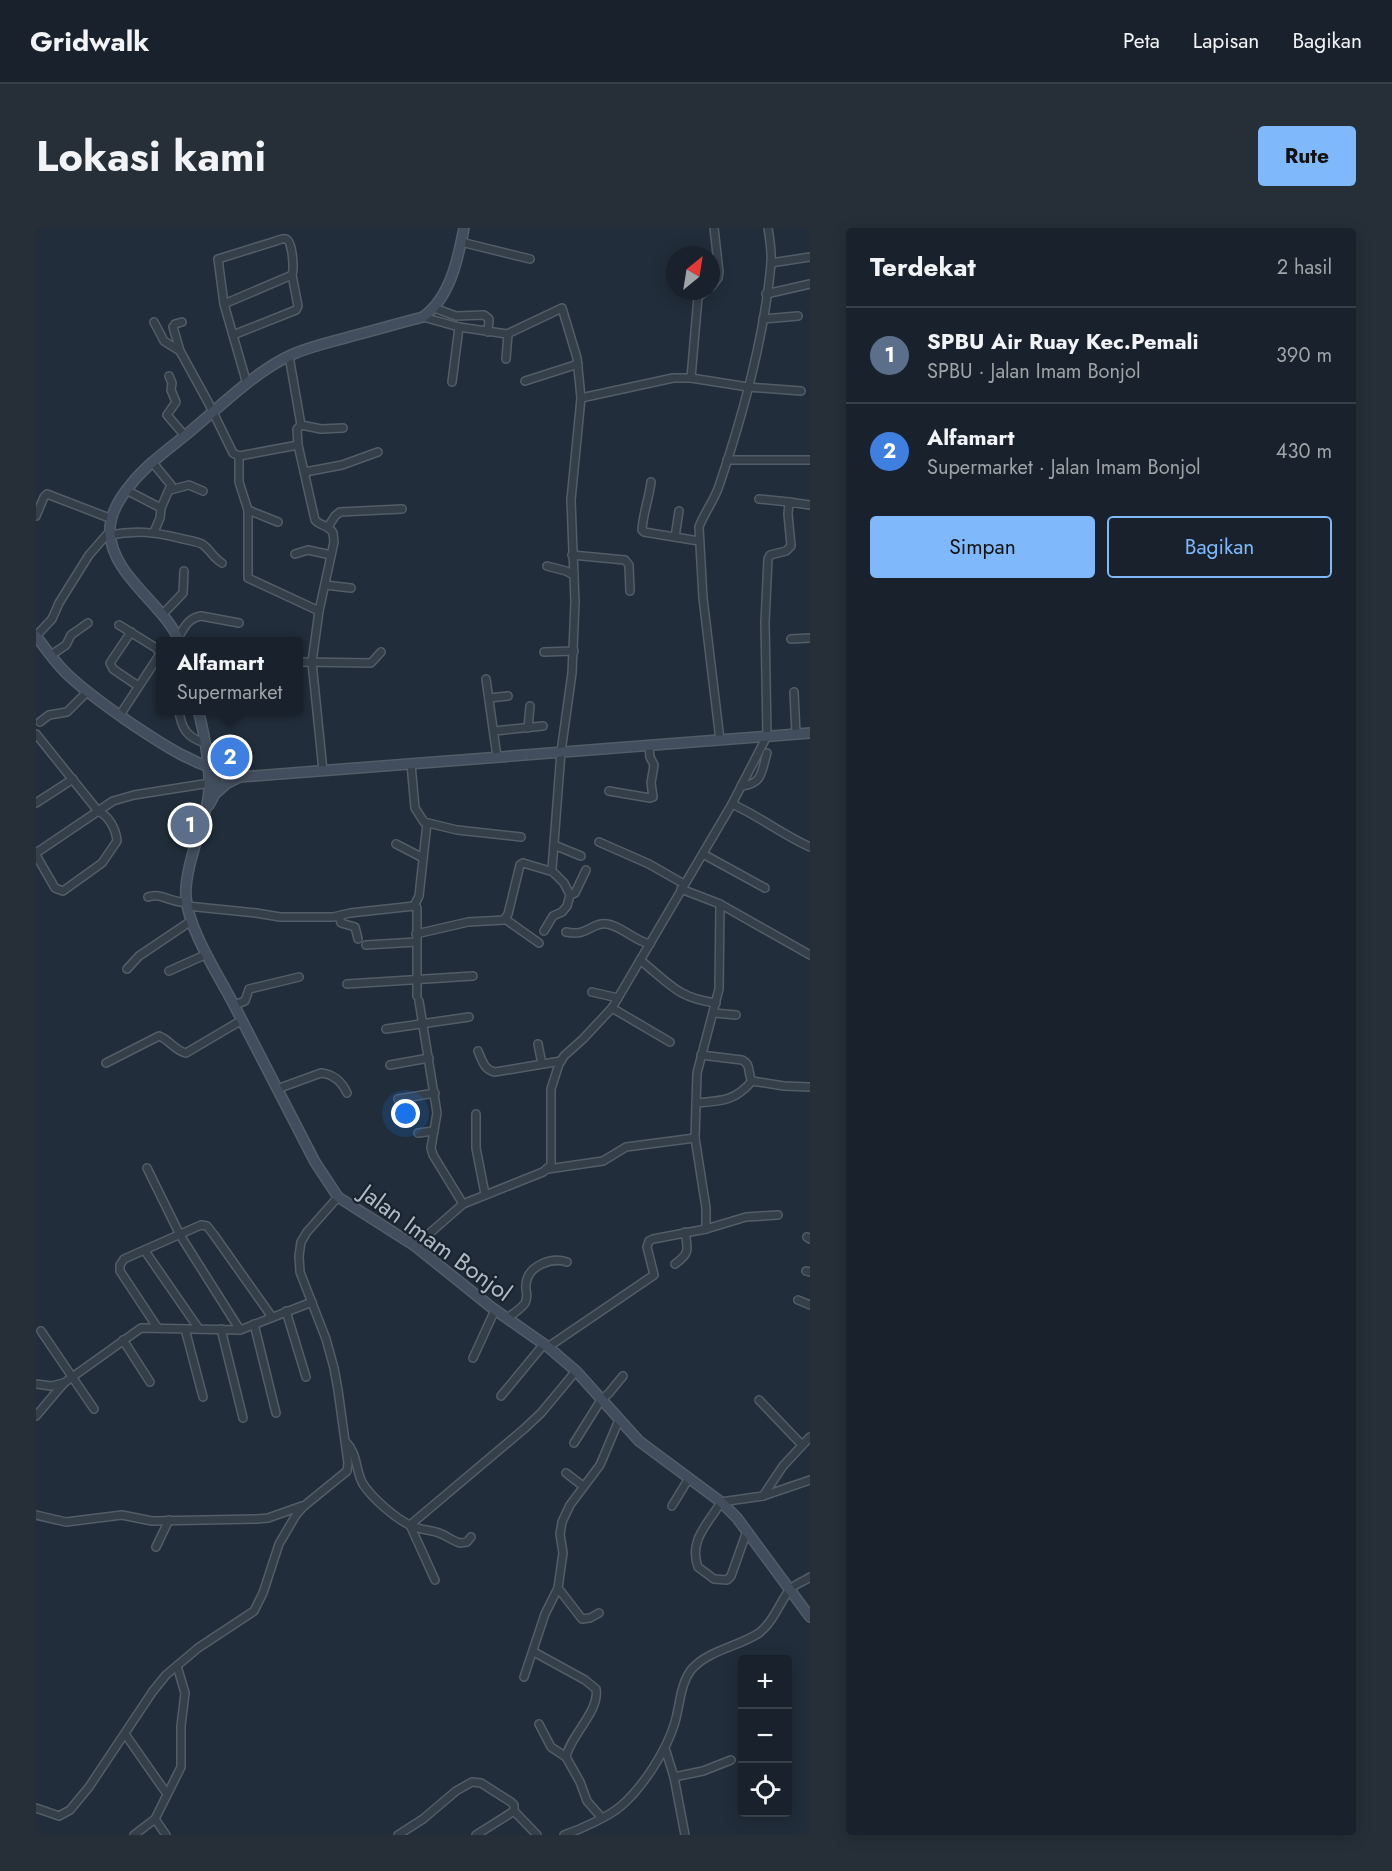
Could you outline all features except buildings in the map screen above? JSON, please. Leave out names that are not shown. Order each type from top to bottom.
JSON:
[{"type":"main road","points":[[178,637],[172,626],[124,568],[114,549],[110,533],[112,519],[126,490],[153,462],[247,384],[289,356],[423,317],[434,308],[446,289],[464,228]]},
{"type":"main road","points":[[36,636],[65,672],[87,692],[120,715],[173,751],[217,771],[240,777],[810,733]]},
{"type":"main road","points":[[199,715],[206,744],[217,771]]},
{"type":"main road","name":"Jalan Imam Bonjol","points":[[206,744],[210,783],[186,889],[191,921],[315,1162],[338,1197],[415,1246],[495,1310],[546,1345],[576,1371],[619,1419],[653,1452],[721,1503],[747,1531],[810,1617]]},
{"type":"main road","name":"Jalan Imam Bonjol","points":[[204,812],[215,794],[217,771]]},
{"type":"main road","points":[[215,794],[226,784],[240,777]]},
{"type":"street","points":[[714,228],[716,246]]},
{"type":"street","points":[[720,740],[703,598],[699,527],[718,489],[748,387],[763,319],[771,263],[768,228]]},
{"type":"street","points":[[233,335],[296,310],[290,243],[286,239],[220,257],[218,262],[224,304],[247,384]]},
{"type":"street","points":[[461,242],[530,259]]},
{"type":"street","points":[[771,263],[810,257]]},
{"type":"street","points":[[224,304],[292,275]]},
{"type":"street","points":[[766,294],[810,284]]},
{"type":"street","points":[[691,378],[698,300]]},
{"type":"street","points":[[434,308],[456,316],[487,316],[488,332]]},
{"type":"street","points":[[423,317],[459,327],[508,334],[562,308],[578,364],[581,398],[571,500],[574,575],[573,651],[570,696],[561,752],[551,870]]},
{"type":"street","points":[[763,319],[798,316]]},
{"type":"street","points":[[154,321],[164,340],[180,351]]},
{"type":"street","points":[[182,322],[173,327],[180,351],[233,453],[239,456],[298,445]]},
{"type":"street","points":[[452,382],[459,327]]},
{"type":"street","points":[[506,359],[508,334]]},
{"type":"street","points":[[289,356],[301,425]]},
{"type":"street","points":[[525,381],[578,364]]},
{"type":"street","points":[[169,376],[176,402],[167,415],[185,436]]},
{"type":"street","points":[[581,398],[667,378],[691,378],[748,387],[801,391]]},
{"type":"street","points":[[301,425],[321,429],[343,428]]},
{"type":"street","points":[[301,425],[297,429],[298,445],[315,520],[332,530],[334,538],[319,610],[312,662],[324,771]]},
{"type":"street","points":[[305,472],[342,465],[378,452]]},
{"type":"street","points":[[239,456],[239,482],[248,510],[248,578],[319,610]]},
{"type":"street","points":[[727,460],[810,460]]},
{"type":"street","points":[[153,462],[170,482],[170,490],[161,508],[160,518],[154,532]]},
{"type":"street","points":[[651,482],[644,506],[642,530],[699,541]]},
{"type":"street","points":[[170,490],[189,485],[203,491]]},
{"type":"street","points":[[126,490],[161,508]]},
{"type":"street","points":[[36,516],[47,494],[112,519]]},
{"type":"street","points":[[759,499],[810,505]]},
{"type":"street","points":[[415,1246],[463,1204],[548,1168],[551,1161],[552,1081],[561,1061],[612,1008],[732,804],[767,736],[765,622],[767,562],[770,555],[786,551],[791,546],[789,502]]},
{"type":"street","points":[[328,527],[340,512],[402,509]]},
{"type":"street","points":[[248,510],[278,522]]},
{"type":"street","points":[[675,537],[679,511]]},
{"type":"street","points":[[36,636],[52,619],[59,603],[89,555],[110,533],[154,532],[202,544],[208,548],[216,560],[222,563]]},
{"type":"street","points":[[295,555],[308,550],[332,555]]},
{"type":"street","points":[[572,555],[626,560],[629,566],[630,591]]},
{"type":"street","points":[[547,566],[566,570],[574,575]]},
{"type":"street","points":[[162,615],[183,593],[184,571]]},
{"type":"street","points":[[325,585],[351,588]]},
{"type":"street","points":[[180,637],[188,622],[195,617],[239,623]]},
{"type":"street","points":[[51,655],[66,645],[71,635],[88,623]]},
{"type":"street","points":[[119,625],[156,648]]},
{"type":"street","points":[[131,632],[110,663],[113,669],[138,686]]},
{"type":"street","points":[[791,639],[810,638]]},
{"type":"street","points":[[544,652],[573,651]]},
{"type":"street","points":[[303,662],[371,663],[381,652]]},
{"type":"street","points":[[120,715],[156,660]]},
{"type":"street","points":[[486,679],[497,757]]},
{"type":"street","points":[[40,722],[50,715],[67,712],[87,692]]},
{"type":"street","points":[[794,692],[796,734]]},
{"type":"street","points":[[489,698],[508,696]]},
{"type":"street","points":[[528,728],[530,706]]},
{"type":"street","points":[[180,715],[185,732],[194,740],[206,744]]},
{"type":"street","points":[[494,731],[543,726]]},
{"type":"street","points":[[36,734],[74,778],[98,811],[104,814],[116,832],[117,841],[102,863],[63,891],[59,891],[36,854],[98,811],[113,801],[210,783]]},
{"type":"street","points":[[609,791],[653,797],[651,783],[654,765],[650,757],[649,746]]},
{"type":"street","points":[[741,786],[752,785],[757,781],[767,753]]},
{"type":"street","points":[[411,764],[415,808],[421,819],[427,823],[457,830],[521,837]]},
{"type":"street","points":[[36,803],[74,778]]},
{"type":"street","points":[[732,804],[751,812],[793,840],[810,848]]},
{"type":"street","points":[[414,906],[418,898],[427,823]]},
{"type":"street","points":[[599,842],[649,864],[683,887],[720,904],[810,955]]},
{"type":"street","points":[[396,844],[423,858]]},
{"type":"street","points":[[554,845],[581,856]]},
{"type":"street","points":[[703,854],[765,888]]},
{"type":"street","points":[[505,919],[520,865],[524,863],[551,870],[564,883],[570,895]]},
{"type":"street","points":[[544,931],[553,916],[562,912],[570,895],[575,893],[586,870]]},
{"type":"street","points":[[147,897],[158,896],[179,903],[280,917],[339,916],[414,906]]},
{"type":"street","points":[[706,1229],[706,1208],[695,1138],[697,1073],[719,989],[720,904]]},
{"type":"street","points":[[414,906],[417,908],[418,999],[437,1113],[431,1148],[463,1204]]},
{"type":"street","points":[[339,916],[340,923],[355,927],[358,939]]},
{"type":"street","points":[[366,945],[416,938],[468,922],[505,919],[539,943]]},
{"type":"street","points":[[127,969],[139,956],[191,921]]},
{"type":"street","points":[[566,932],[579,934],[599,924],[606,924],[639,942],[650,944]]},
{"type":"street","points":[[169,971],[207,954]]},
{"type":"street","points":[[640,960],[679,993],[716,1003]]},
{"type":"street","points":[[347,984],[473,976]]},
{"type":"street","points":[[234,1005],[245,1001],[249,989],[299,977]]},
{"type":"street","points":[[592,992],[618,998]]},
{"type":"street","points":[[612,1008],[670,1042]]},
{"type":"street","points":[[714,1013],[736,1015]]},
{"type":"street","points":[[386,1029],[469,1017]]},
{"type":"street","points":[[106,1063],[159,1036],[176,1049],[186,1053],[242,1020]]},
{"type":"street","points":[[538,1044],[542,1064]]},
{"type":"street","points":[[478,1051],[484,1066],[492,1072],[561,1061]]},
{"type":"street","points":[[700,1055],[742,1060],[750,1068],[752,1081]]},
{"type":"street","points":[[390,1065],[429,1058]]},
{"type":"street","points":[[277,1089],[326,1073],[342,1082],[347,1093]]},
{"type":"street","points":[[752,1081],[810,1087]]},
{"type":"street","points":[[696,1103],[722,1101],[740,1094],[752,1081]]},
{"type":"street","points":[[398,1099],[435,1093]]},
{"type":"street","points":[[476,1114],[476,1149],[485,1194]]},
{"type":"street","points":[[418,1133],[434,1131]]},
{"type":"street","points":[[548,1168],[603,1161],[620,1150],[634,1146],[695,1138]]},
{"type":"street","points":[[147,1168],[180,1235],[240,1330]]},
{"type":"street","points":[[36,1808],[54,1816],[65,1815],[89,1787],[159,1683],[218,1634],[254,1611],[263,1593],[285,1531],[304,1506],[347,1471],[348,1463],[334,1368],[326,1339],[300,1272],[298,1256],[301,1242],[313,1223],[338,1197]]},
{"type":"street","points":[[501,1396],[546,1345],[654,1275],[647,1247],[649,1241],[695,1232],[746,1217],[778,1215]]},
{"type":"street","points":[[157,1327],[120,1271],[120,1264],[124,1259],[201,1225],[207,1226],[272,1317]]},
{"type":"street","points":[[675,1264],[687,1253],[686,1232]]},
{"type":"street","points":[[145,1251],[199,1329]]},
{"type":"street","points":[[507,1318],[526,1301],[526,1284],[534,1270],[551,1260],[567,1262]]},
{"type":"street","points":[[798,1300],[810,1305]]},
{"type":"street","points":[[36,1416],[64,1383],[141,1328],[240,1330],[312,1302]]},
{"type":"street","points":[[473,1358],[495,1310]]},
{"type":"street","points":[[286,1311],[306,1377]]},
{"type":"street","points":[[254,1324],[276,1413]]},
{"type":"street","points":[[185,1329],[203,1397]]},
{"type":"street","points":[[221,1329],[243,1418]]},
{"type":"street","points":[[41,1331],[94,1409]]},
{"type":"street","points":[[123,1340],[150,1382]]},
{"type":"street","points":[[410,1525],[524,1429],[541,1413],[576,1371]]},
{"type":"street","points":[[574,1443],[601,1400],[623,1376]]},
{"type":"street","points":[[36,1383],[51,1386],[64,1383]]},
{"type":"street","points":[[759,1400],[802,1445]]},
{"type":"street","points":[[524,1677],[545,1614],[558,1588],[563,1553],[560,1528],[564,1516],[600,1465],[619,1419]]},
{"type":"street","points":[[763,1496],[783,1466],[810,1437]]},
{"type":"street","points":[[345,1442],[352,1448],[362,1482],[368,1491],[397,1518],[460,1543],[467,1542],[471,1537]]},
{"type":"street","points":[[566,1473],[583,1486]]},
{"type":"street","points":[[672,1506],[689,1478]]},
{"type":"street","points":[[747,1531],[729,1578],[724,1581],[714,1579],[700,1570],[696,1559],[699,1536],[721,1503],[763,1496],[810,1481]]},
{"type":"street","points":[[36,1515],[66,1522],[122,1515],[142,1520],[257,1519],[275,1516],[304,1506]]},
{"type":"street","points":[[156,1547],[169,1520]]},
{"type":"street","points":[[410,1525],[435,1580]]},
{"type":"street","points":[[564,1835],[579,1830],[612,1812],[631,1796],[665,1748],[675,1723],[682,1687],[691,1670],[702,1660],[750,1638],[766,1627],[777,1613],[789,1590],[810,1577]]},
{"type":"street","points":[[558,1588],[582,1619],[599,1613]]},
{"type":"street","points":[[534,1652],[563,1667],[596,1689],[595,1701],[566,1757]]},
{"type":"street","points":[[134,1835],[155,1819],[180,1771],[181,1726],[185,1693],[177,1666]]},
{"type":"street","points":[[539,1725],[551,1747],[566,1757],[580,1782],[587,1801],[601,1817]]},
{"type":"street","points":[[125,1734],[167,1794]]},
{"type":"street","points":[[665,1748],[674,1777],[685,1835]]},
{"type":"street","points":[[674,1777],[703,1771],[731,1760]]},
{"type":"street","points":[[398,1835],[423,1820],[456,1791],[472,1782],[482,1783],[513,1804],[514,1811],[537,1835]]},
{"type":"street","points":[[476,1835],[514,1811]]},
{"type":"street","points":[[155,1819],[166,1835]]},
{"type":"place","name":"Alfamart","points":[[230,757]]},
{"type":"place","name":"SPBU Air Ruay Kec.Pemali","points":[[190,825]]}]
